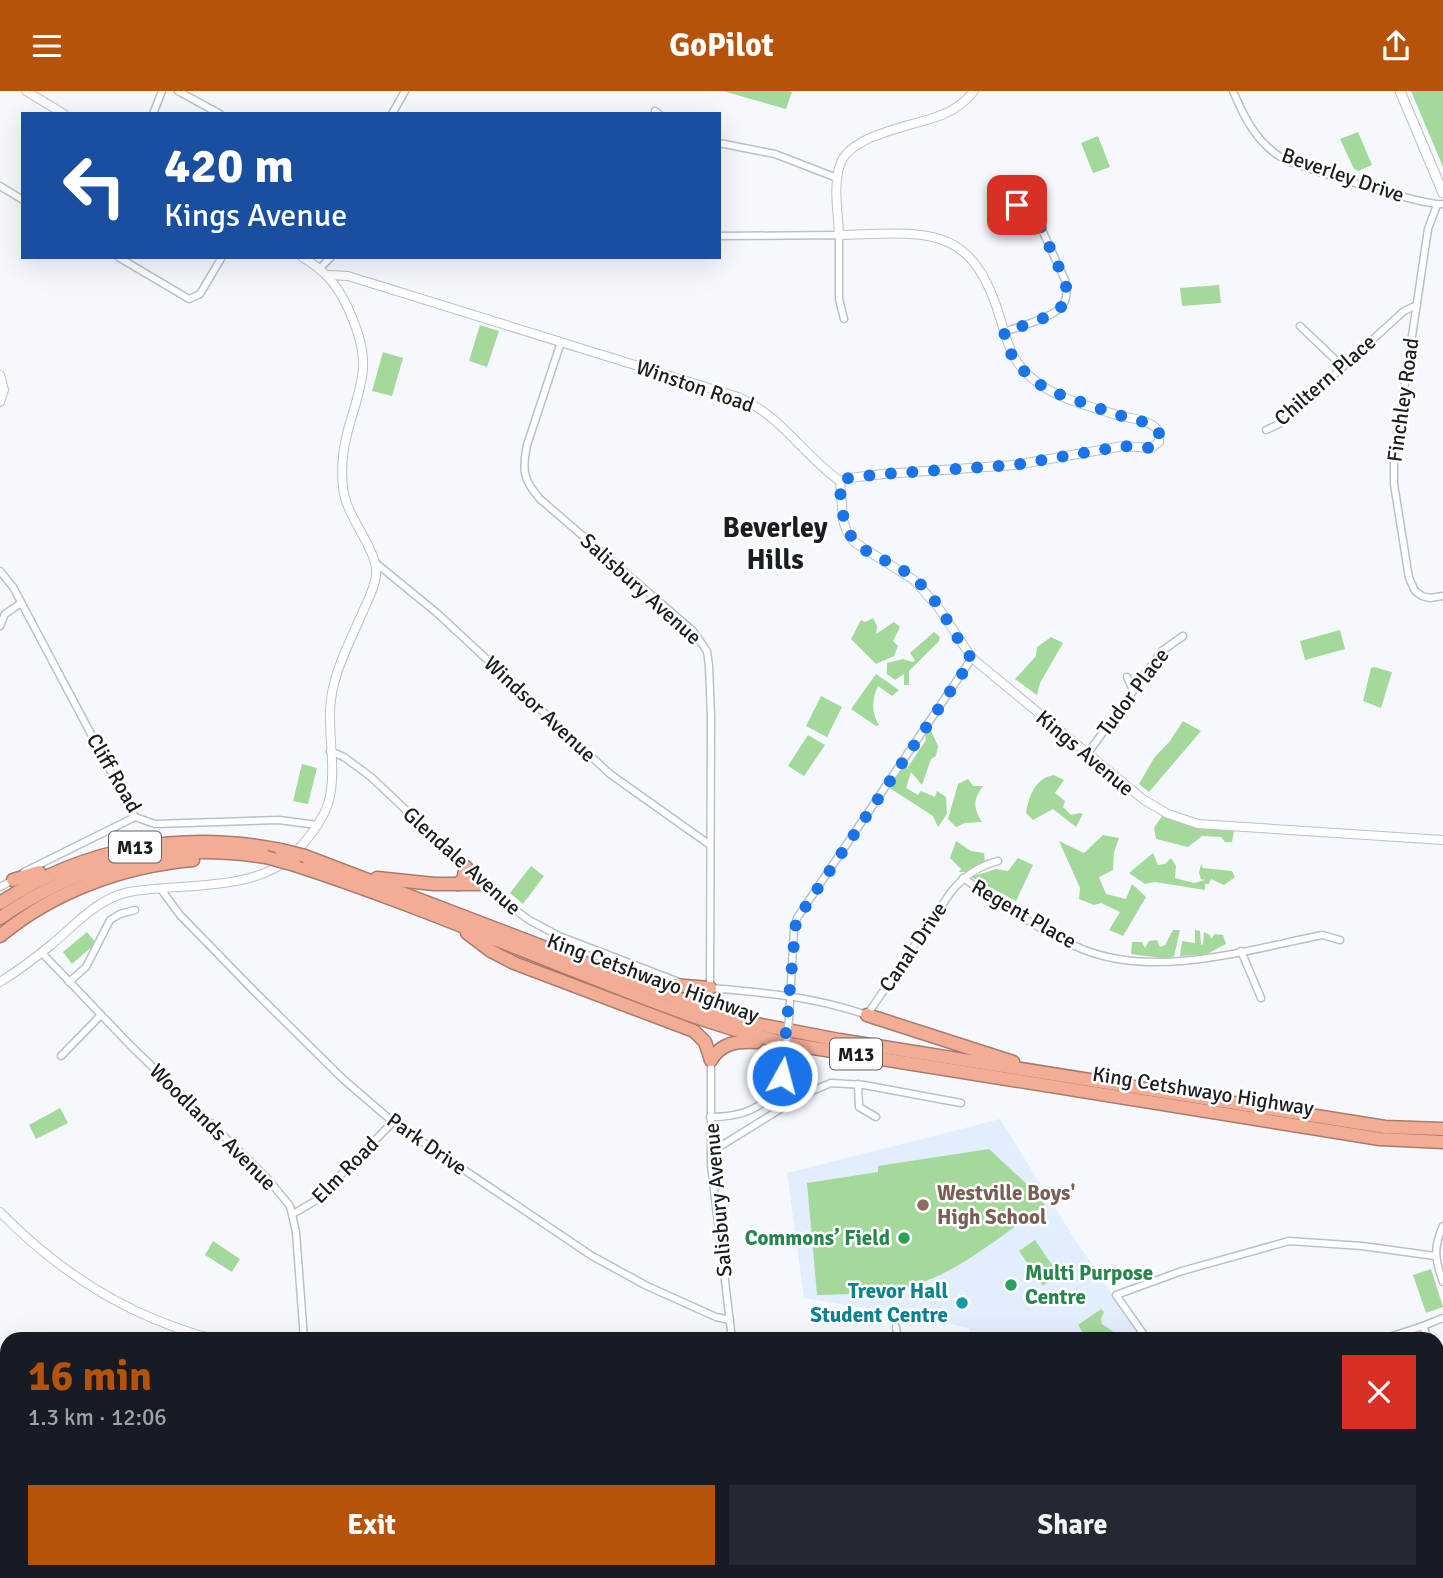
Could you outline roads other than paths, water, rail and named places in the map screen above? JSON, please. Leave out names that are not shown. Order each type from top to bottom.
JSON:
[{"type":"highway","points":[[13,880],[113,846],[177,841]]},
{"type":"highway","name":"King Cetshwayo Highway","points":[[0,903],[50,874],[118,850],[177,841],[236,842],[281,849],[300,860],[455,923],[696,1018],[751,1036],[1385,1128],[1443,1129]]},
{"type":"highway","name":"King Cetshwayo Highway","points":[[0,918],[31,897],[65,880],[121,861],[199,852],[300,860],[366,877],[635,982],[751,1023],[1380,1139],[1443,1142]]},
{"type":"highway","points":[[0,936],[44,905],[125,872],[159,863],[249,855]]},
{"type":"highway","points":[[458,884],[463,880],[466,867]]},
{"type":"highway","points":[[366,877],[483,884]]},
{"type":"highway","points":[[455,923],[491,951],[514,963],[694,1031],[705,1042],[711,1060]]},
{"type":"highway","points":[[635,982],[710,988]]},
{"type":"highway","points":[[867,1014],[903,1028],[970,1047],[1040,1078]]},
{"type":"highway","points":[[711,1060],[717,1051],[727,1045],[754,1042],[936,1072],[1040,1078]]},
{"type":"main road","points":[[1400,91],[1443,193]]},
{"type":"street","points":[[26,91],[61,112]]},
{"type":"street","points":[[154,112],[162,91]]},
{"type":"street","points":[[178,91],[216,112]]},
{"type":"street","points":[[393,112],[405,91]]},
{"type":"street","points":[[844,319],[839,299],[837,178],[842,159],[858,144],[943,114],[967,100],[974,91]]},
{"type":"street","name":"Beverley Drive","points":[[1233,91],[1253,130],[1269,149],[1287,160],[1440,204]]},
{"type":"street","points":[[721,142],[775,154],[837,178]]},
{"type":"street","points":[[0,186],[21,199]]},
{"type":"street","name":"Finchley Road","points":[[1440,204],[1428,229],[1393,472],[1397,516],[1413,587],[1427,598],[1443,596]]},
{"type":"street","points":[[1004,332],[1059,310],[1067,290],[1037,219],[1031,212],[1017,205]]},
{"type":"street","points":[[721,236],[938,237],[959,247],[988,283],[1008,348],[1017,365],[1050,391],[1151,424],[1159,433],[1157,445],[1151,448],[1123,446],[1015,465],[883,474],[840,481]]},
{"type":"street","points":[[121,259],[189,299],[200,294],[221,259]]},
{"type":"street","points":[[0,982],[42,953],[109,899],[160,888],[250,879],[270,872],[290,858],[317,825],[329,802],[330,706],[333,687],[372,591],[377,564],[352,517],[343,490],[346,438],[363,369],[362,353],[354,320],[339,289],[328,275],[305,259]]},
{"type":"street","points":[[320,268],[329,259]]},
{"type":"street","name":"Winston Road","points":[[328,275],[348,276],[758,405],[827,472],[840,481]]},
{"type":"street","name":"Chiltern Place","points":[[1266,430],[1281,423],[1404,311],[1417,305]]},
{"type":"street","points":[[1300,326],[1343,367]]},
{"type":"street","name":"Salisbury Avenue","points":[[561,342],[527,445],[524,460],[526,481],[540,499],[697,635],[709,661],[710,988]]},
{"type":"street","points":[[0,375],[4,390],[0,402]]},
{"type":"street","name":"Kings Avenue","points":[[840,481],[844,520],[850,538],[867,552],[903,571],[926,591],[972,659],[1144,800],[1168,814],[1198,824],[1443,840]]},
{"type":"street","name":"Windsor Avenue","points":[[377,564],[437,613],[610,774],[710,845]]},
{"type":"street","name":"Cliff Road","points":[[0,571],[13,587],[135,817],[155,824],[292,820],[317,825]]},
{"type":"street","points":[[0,626],[7,612],[21,603]]},
{"type":"street","name":"Tudor Place","points":[[1088,753],[1166,646],[1183,636]]},
{"type":"street","points":[[710,1117],[737,1115],[760,1105],[779,1084],[789,1020],[794,929],[797,918],[972,659]]},
{"type":"street","points":[[1127,677],[1133,690]]},
{"type":"street","name":"Glendale Avenue","points":[[330,751],[344,757],[371,777],[483,884],[519,913],[551,932],[683,985]]},
{"type":"street","points":[[0,887],[41,862],[135,817]]},
{"type":"street","name":"Canal Drive","points":[[867,1014],[962,878],[982,866],[998,861]]},
{"type":"street","name":"Regent Place","points":[[962,878],[1061,940],[1114,959],[1164,963],[1322,935],[1340,940]]},
{"type":"street","points":[[171,903],[178,887]]},
{"type":"street","name":"Park Drive","points":[[160,888],[254,991],[343,1079],[393,1122],[602,1262],[687,1304],[730,1320]]},
{"type":"street","points":[[69,982],[86,967],[112,918],[135,910]]},
{"type":"street","points":[[1241,951],[1261,998]]},
{"type":"street","name":"Woodlands Avenue","points":[[42,953],[101,1015],[267,1178],[293,1214],[304,1332]]},
{"type":"street","points":[[710,988],[791,995],[826,1001],[867,1014]]},
{"type":"street","points":[[61,1056],[101,1015]]},
{"type":"street","name":"Salisbury Avenue","points":[[711,1060],[710,1152],[731,1332]]},
{"type":"street","points":[[710,1152],[813,1090],[831,1083],[858,1084],[961,1103]]},
{"type":"street","points":[[858,1084],[859,1107],[877,1117]]},
{"type":"street","name":"Elm Road","points":[[293,1214],[304,1210],[315,1201],[393,1122]]},
{"type":"street","points":[[0,1212],[36,1248],[92,1289],[172,1327],[190,1332]]},
{"type":"street","points":[[1443,1226],[1437,1238],[1434,1256],[1443,1282]]},
{"type":"street","points":[[1142,1332],[1116,1295],[1136,1286],[1247,1251],[1297,1240],[1434,1256]]},
{"type":"street","points":[[1405,1332],[1443,1318]]},
{"type":"street","points":[[1423,1326],[1425,1332]]},
{"type":"street","points":[[896,1327],[897,1332]]},
{"type":"place","name":"Westville Boys' High School","points":[[923,1205]]},
{"type":"place","name":"Commons’ Field","points":[[904,1238]]},
{"type":"place","name":"Multi Purpose Centre","points":[[1011,1285]]},
{"type":"place","name":"Trevor Hall Student Centre","points":[[962,1303]]},
{"type":"district","name":"Beverley Hills","points":[[775,543]]}]
